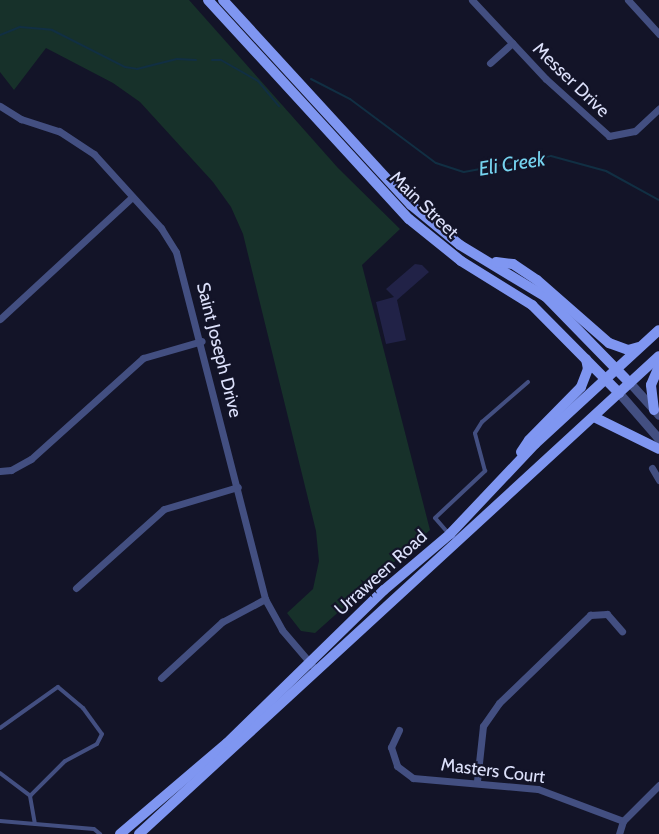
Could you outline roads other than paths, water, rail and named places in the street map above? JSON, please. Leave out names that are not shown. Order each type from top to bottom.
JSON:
[{"type":"main road","name":"Main Street","points":[[208,0],[415,225],[461,261],[532,305],[619,393]]},
{"type":"main road","name":"Main Street","points":[[223,0],[411,205],[460,245],[546,297],[630,383]]},
{"type":"main road","points":[[490,262],[513,264],[537,280],[609,344],[628,350],[642,346]]},
{"type":"main road","name":"Urraween Road","points":[[139,834],[450,534],[514,466],[605,378],[659,330]]},
{"type":"main road","name":"Urraween Road","points":[[120,834],[227,743],[312,665],[594,417],[659,356]]},
{"type":"main road","points":[[514,466],[529,440],[581,387],[588,369],[586,359]]},
{"type":"main road","points":[[656,412],[651,385],[659,366]]},
{"type":"main road","points":[[594,417],[659,448]]},
{"type":"street","name":"Messer Drive","points":[[472,0],[512,43],[609,136],[635,131],[659,109]]},
{"type":"street","points":[[628,0],[659,34]]},
{"type":"street","points":[[490,63],[512,43]]},
{"type":"street","name":"Saint Joseph Drive","points":[[0,108],[81,144],[161,228],[176,252],[202,341],[265,599],[282,630],[312,665]]},
{"type":"street","points":[[0,319],[132,197]]},
{"type":"street","points":[[0,471],[11,470],[31,459],[143,358],[202,341]]},
{"type":"street","name":"Main Street","points":[[630,383],[656,412]]},
{"type":"street","name":"Main Street","points":[[619,393],[659,439]]},
{"type":"street","points":[[652,468],[659,480]]},
{"type":"street","points":[[76,588],[164,509],[237,488]]},
{"type":"street","points":[[161,678],[222,622],[265,599]]},
{"type":"street","points":[[477,781],[483,726],[499,703],[590,615],[607,614],[622,632]]},
{"type":"street","name":"Masters Court","points":[[399,730],[391,747],[397,766],[413,778],[477,781],[538,789],[623,821]]},
{"type":"street","points":[[619,834],[623,821],[659,785]]},
{"type":"lane","points":[[450,534],[435,518],[485,471],[475,433],[482,422],[528,382]]},
{"type":"lane","points":[[0,728],[17,712],[58,687],[83,708],[102,734],[97,744],[64,761],[30,796]]},
{"type":"lane","points":[[0,773],[30,796],[34,824]]},
{"type":"lane","points":[[0,821],[94,829],[100,834]]},
{"type":"waterway","name":"Eli Creek","points":[[0,35],[20,27],[52,30],[125,67],[137,69],[177,59],[196,60]]},
{"type":"waterway","name":"Eli Creek","points":[[212,60],[221,60],[258,81],[279,106]]},
{"type":"waterway","name":"Eli Creek","points":[[311,79],[350,99],[436,163],[464,172],[551,156],[606,171],[659,200]]}]
